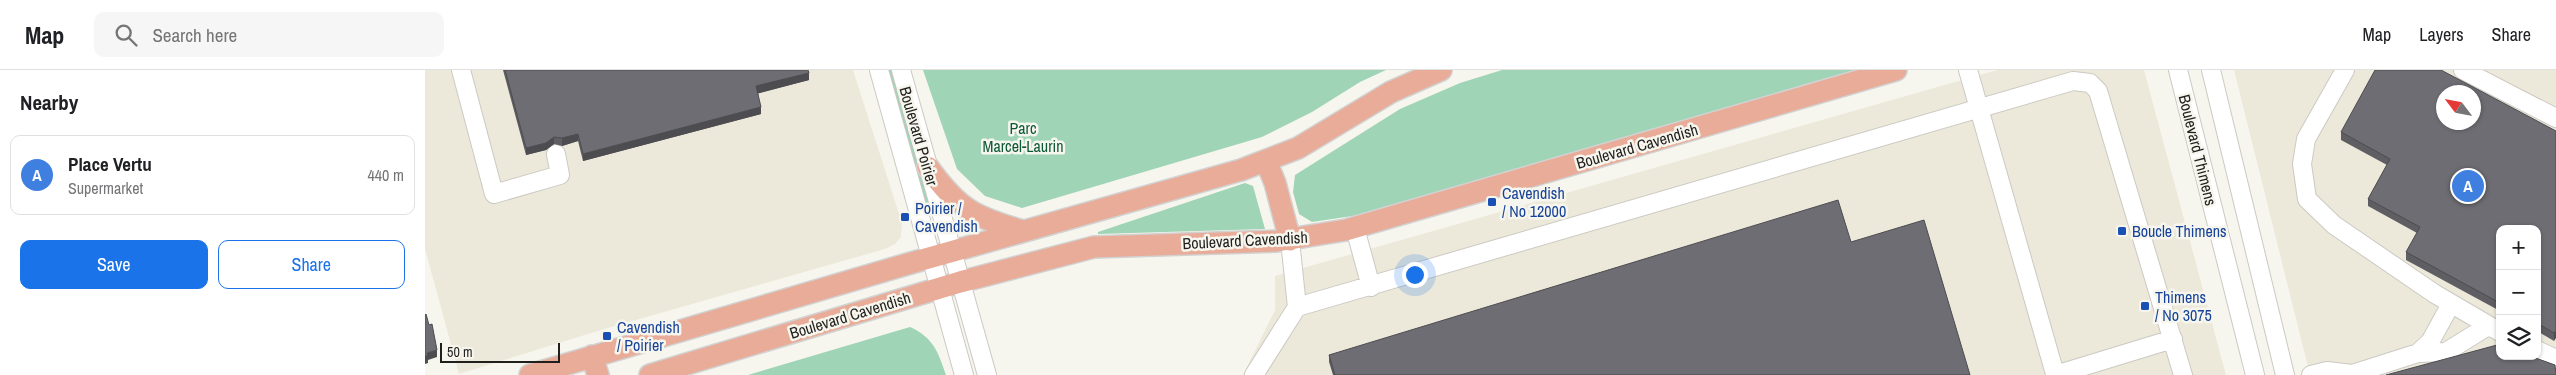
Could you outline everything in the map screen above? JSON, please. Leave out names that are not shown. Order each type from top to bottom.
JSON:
[{"type":"main road","name":"Boulevard Cavendish","points":[[531,375],[595,366],[931,258],[1266,161],[1324,134],[1391,92],[1441,70]]},
{"type":"main road","name":"Boulevard Cavendish","points":[[650,375],[960,282],[1093,247],[1290,240],[1355,228],[1891,71]]},
{"type":"main road","points":[[1266,161],[1275,183],[1290,240]]},
{"type":"main road","points":[[928,167],[948,192],[967,210],[989,221],[1023,232]]},
{"type":"street","points":[[461,70],[494,194],[560,175],[556,154]]},
{"type":"street","name":"Boulevard Poirier","points":[[879,70],[964,375]]},
{"type":"street","name":"Boulevard Poirier","points":[[901,70],[987,375]]},
{"type":"street","points":[[1968,70],[2055,374],[2173,340]]},
{"type":"street","name":"Boulevard Thimens","points":[[2178,70],[2255,375]]},
{"type":"street","name":"Boulevard Thimens","points":[[2211,70],[2285,375]]},
{"type":"street","points":[[2345,70],[2306,139],[2302,164],[2307,199],[2333,225],[2451,304],[2494,329]]},
{"type":"street","points":[[2463,70],[2556,118]]},
{"type":"street","points":[[1297,307],[2073,81],[2090,83],[2098,91],[2183,375]]},
{"type":"street","points":[[1355,228],[1371,287]]},
{"type":"street","points":[[1254,375],[1297,307],[1290,240]]},
{"type":"street","points":[[2418,353],[2430,342],[2451,304]]},
{"type":"street","points":[[2311,375],[2327,371],[2352,374],[2418,353],[2446,352],[2494,329]]},
{"type":"street","points":[[2541,352],[2556,359]]},
{"type":"shaded area","points":[[425,70],[853,70],[902,223],[901,237],[895,244],[885,249],[601,330],[459,374],[425,249]]},
{"type":"shaded area","points":[[1997,70],[2144,70],[2226,375],[1243,375],[1275,310],[1275,276]]},
{"type":"shaded area","points":[[2234,70],[2556,70],[2556,375],[2310,375]]},
{"type":"green space","points":[[883,70],[895,70],[936,214],[925,218]]},
{"type":"green space","name":"Parc Marcel-Laurin","points":[[923,70],[1386,70],[1360,82],[1312,112],[1262,137],[1022,208],[985,196],[957,169]]},
{"type":"green space","points":[[1502,70],[1857,70],[1366,214],[1312,222],[1299,214],[1293,192],[1295,175],[1400,109],[1460,83]]},
{"type":"green space","points":[[1245,183],[1253,186],[1265,229],[1098,234],[1098,232]]},
{"type":"green space","points":[[910,327],[925,336],[934,346],[946,375],[748,375]]},
{"type":"building","points":[[505,70],[808,70],[809,73],[756,86],[761,107],[583,154],[578,134],[562,138],[554,137],[546,143],[526,148]]},
{"type":"building","points":[[2375,70],[2441,70],[2469,85],[2436,85],[2436,130],[2481,130],[2481,91],[2556,131],[2556,330],[2554,333],[2541,325],[2541,225],[2496,225],[2496,301],[2406,252],[2420,227],[2368,199],[2390,159],[2341,132]]},
{"type":"building","points":[[1838,200],[1851,242],[1924,220],[1970,375],[1335,375],[1329,355]]},
{"type":"building","points":[[426,314],[429,325],[432,324],[437,350],[427,353],[428,356],[425,356]]},
{"type":"building","points":[[2496,345],[2496,360],[2541,360],[2555,365],[2556,375],[2386,375]]},
{"type":"place","name":"Place Vertu","points":[[2468,186]]},
{"type":"place","name":"Cavendish / No 12000","points":[[1492,202]]},
{"type":"place","name":"Poirier / Cavendish","points":[[905,217]]},
{"type":"place","name":"Boucle Thimens","points":[[2122,231]]},
{"type":"place","name":"Thimens / No 3075","points":[[2145,306]]},
{"type":"place","name":"Cavendish / Poirier","points":[[607,336]]}]
